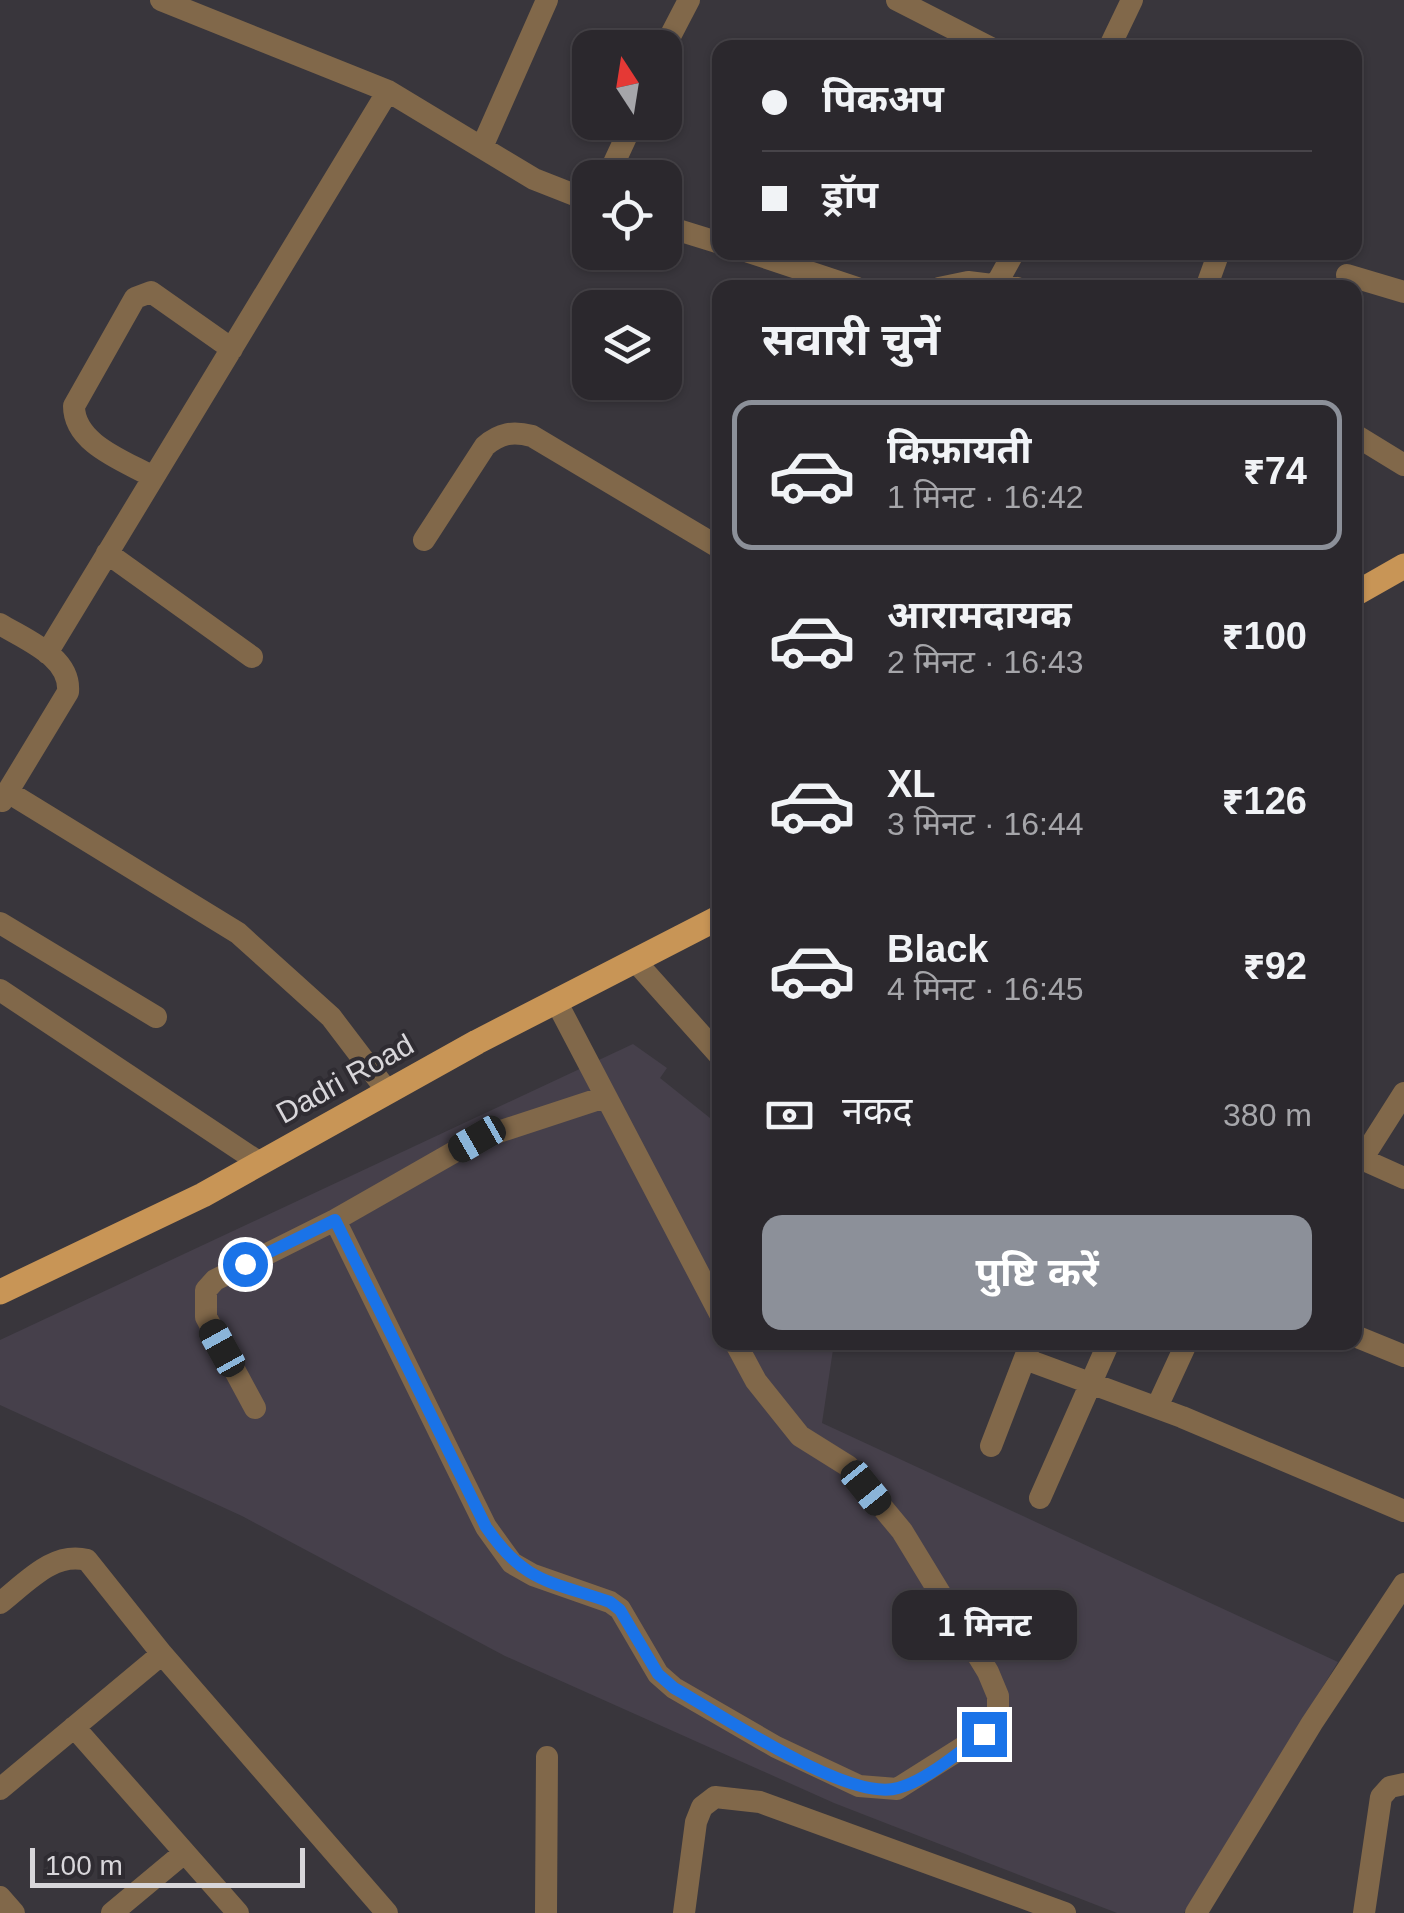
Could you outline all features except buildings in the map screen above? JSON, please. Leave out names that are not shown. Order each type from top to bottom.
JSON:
[{"type":"main road","points":[[1362,590],[1404,566]]},
{"type":"main road","name":"Dadri Road","points":[[0,1292],[157,1218],[477,1042],[712,921]]},
{"type":"street","points":[[162,0],[388,91],[534,178],[572,194]]},
{"type":"street","points":[[482,148],[548,0]]},
{"type":"street","points":[[673,30],[688,0]]},
{"type":"street","points":[[896,0],[974,40]]},
{"type":"street","points":[[1112,40],[1127,2]]},
{"type":"street","points":[[47,653],[388,91]]},
{"type":"street","points":[[682,231],[712,241]]},
{"type":"street","points":[[774,260],[833,280]]},
{"type":"street","points":[[1347,275],[1404,292]]},
{"type":"street","points":[[154,478],[88,439],[74,415],[74,406],[135,298],[151,292],[232,349]]},
{"type":"street","points":[[424,540],[485,446],[496,437],[516,432],[532,436],[712,543]]},
{"type":"street","points":[[1362,439],[1404,464]]},
{"type":"street","points":[[107,554],[252,657]]},
{"type":"street","points":[[0,624],[47,653],[66,671],[68,692],[4,798],[238,933],[331,1017],[388,1092]]},
{"type":"street","points":[[0,923],[156,1017]]},
{"type":"street","points":[[636,962],[712,1047]]},
{"type":"street","points":[[0,990],[260,1164]]},
{"type":"street","points":[[556,1004],[712,1299]]},
{"type":"street","points":[[1362,1151],[1404,1093]]},
{"type":"street","points":[[255,1408],[206,1317],[206,1290],[215,1280],[335,1220],[477,1139],[605,1097]]},
{"type":"street","points":[[1362,1159],[1404,1178]]},
{"type":"street","points":[[335,1220],[486,1527],[512,1562],[532,1576],[610,1602],[628,1619],[658,1674],[776,1748],[858,1786],[897,1789],[984,1734],[998,1710],[998,1696],[988,1672],[902,1531],[848,1466],[793,1429],[756,1381],[739,1350]]},
{"type":"street","points":[[1362,1339],[1404,1356]]},
{"type":"street","points":[[1040,1498],[1105,1350]]},
{"type":"street","points":[[1156,1407],[1183,1350]]},
{"type":"street","points":[[991,1446],[1028,1351],[1090,1384],[1156,1407],[1404,1511]]},
{"type":"street","points":[[0,1603],[51,1564],[71,1556],[87,1560],[162,1654],[386,1913]]},
{"type":"street","points":[[1196,1913],[1312,1722],[1401,1595]]},
{"type":"street","points":[[0,1789],[162,1654]]},
{"type":"street","points":[[74,1727],[229,1910]]},
{"type":"street","points":[[546,1913],[547,1757]]},
{"type":"street","points":[[1364,1913],[1381,1797],[1390,1787],[1404,1784]]},
{"type":"street","points":[[684,1913],[696,1822],[702,1807],[716,1797],[760,1802],[1021,1906],[1065,1913]]},
{"type":"street","points":[[112,1913],[184,1853]]},
{"type":"street","points":[[0,1897],[14,1913]]},
{"type":"shaded area","points":[[633,1044],[667,1068],[660,1078],[712,1120],[712,1350],[833,1350],[822,1423],[1338,1662],[1184,1913],[1117,1913],[834,1803],[505,1656],[242,1516],[0,1405],[0,1340]]},
{"type":"route","points":[[245,1264],[335,1220],[486,1527],[501,1549],[532,1576],[610,1602],[620,1610],[658,1674],[674,1688],[824,1773],[878,1790],[897,1789],[914,1782],[984,1734]]}]
